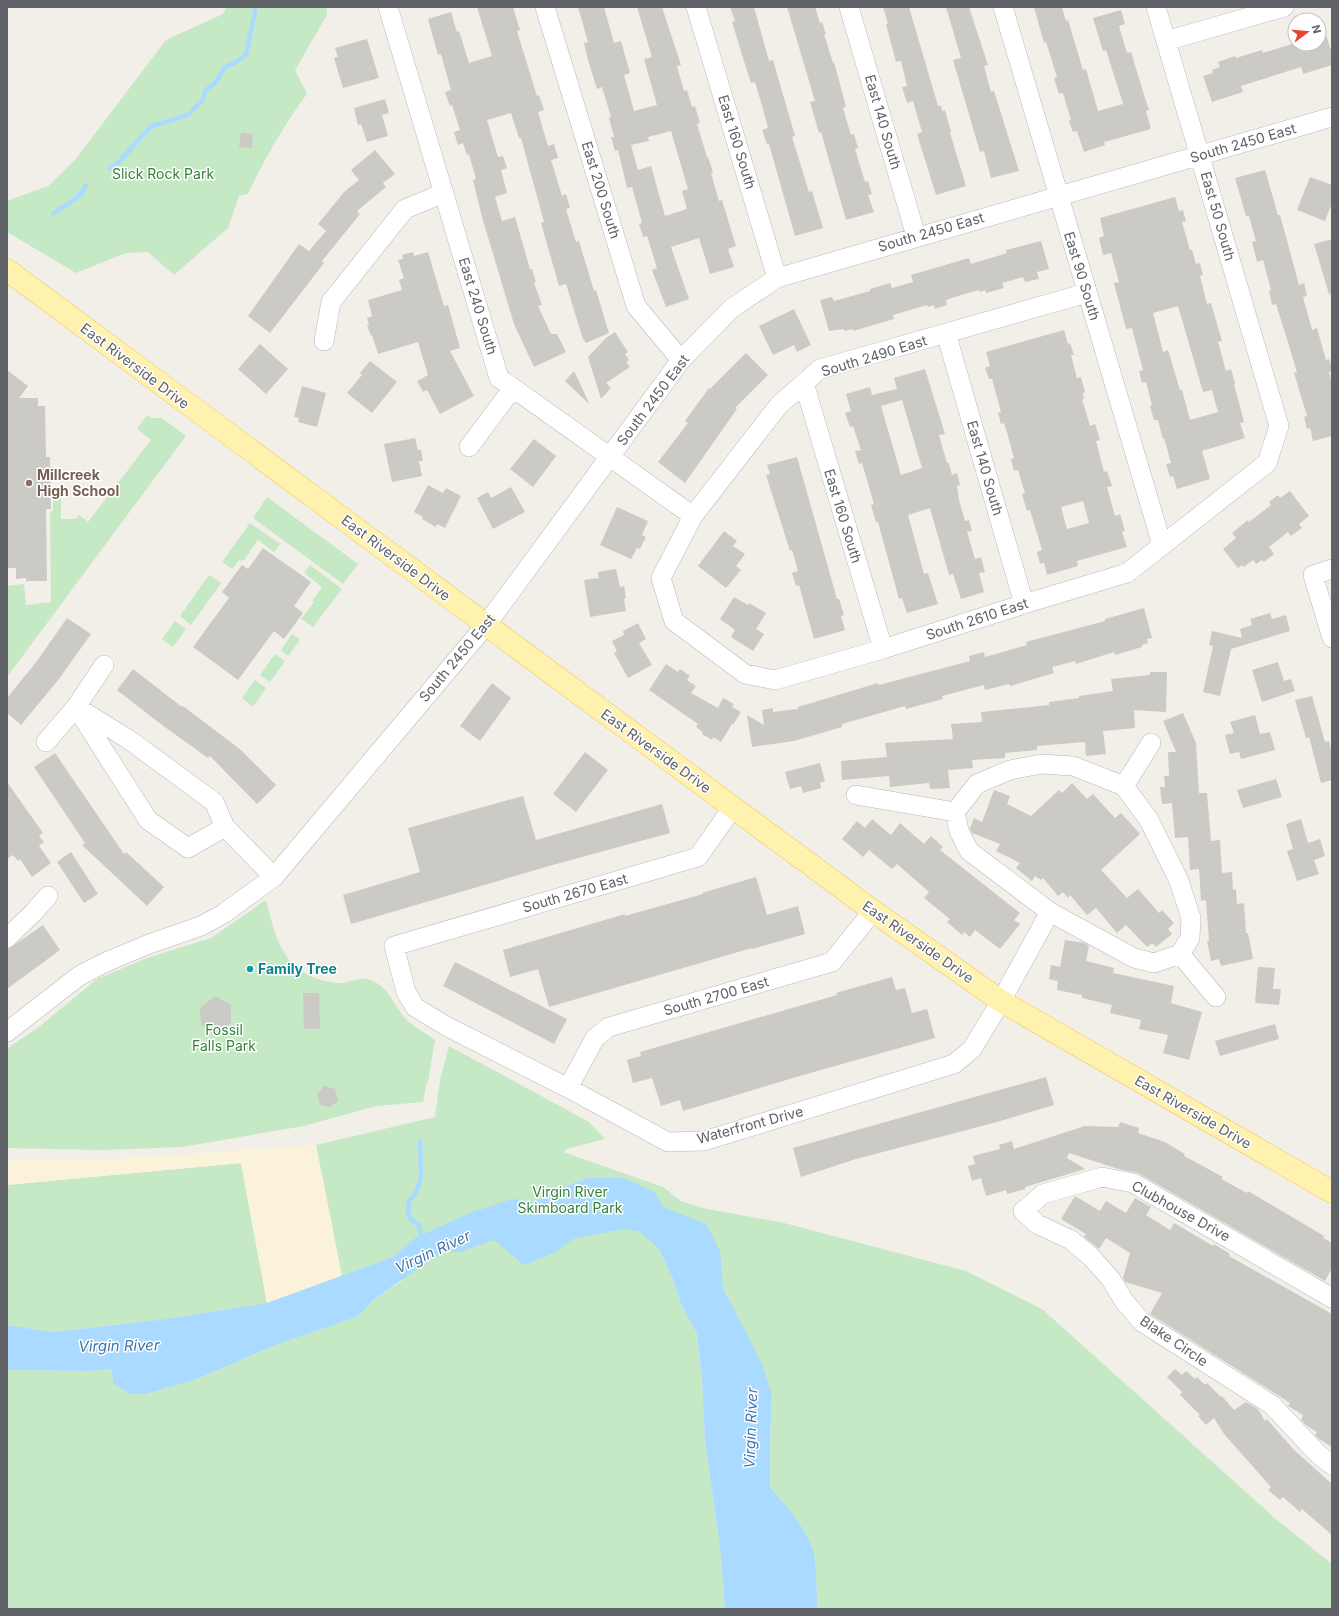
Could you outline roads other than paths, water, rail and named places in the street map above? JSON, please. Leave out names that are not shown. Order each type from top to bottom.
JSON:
[{"type":"main road","name":"East Riverside Drive","points":[[7,270],[873,911],[1001,1001],[1332,1192]]},
{"type":"street","name":"East 240 South","points":[[388,7],[499,378],[693,516]]},
{"type":"street","name":"East 200 South","points":[[546,7],[636,306],[681,360]]},
{"type":"street","name":"East 160 South","points":[[696,7],[777,278]]},
{"type":"street","name":"East 140 South","points":[[849,7],[916,236]]},
{"type":"street","name":"East 90 South","points":[[1003,7],[1162,545]]},
{"type":"street","name":"East 50 South","points":[[1156,7],[1279,426]]},
{"type":"street","points":[[1166,41],[1284,7]]},
{"type":"street","name":"South 2450 East","points":[[7,1032],[79,976],[106,962],[149,944],[201,926],[224,914],[274,877],[486,625],[681,360],[732,308],[777,278],[916,236],[1332,117]]},
{"type":"street","points":[[324,341],[331,302],[405,209],[444,193]]},
{"type":"street","name":"South 2490 East","points":[[661,578],[693,516],[779,404],[820,369],[1087,293]]},
{"type":"street","name":"East 140 South","points":[[946,333],[1024,604]]},
{"type":"street","name":"East 160 South","points":[[804,384],[883,649]]},
{"type":"street","points":[[469,447],[513,388]]},
{"type":"street","name":"South 2610 East","points":[[661,578],[674,621],[745,674],[775,680],[883,649],[1127,573],[1267,463],[1279,426]]},
{"type":"street","points":[[1332,569],[1313,575],[1332,638]]},
{"type":"street","points":[[46,742],[76,707],[104,665]]},
{"type":"street","points":[[76,707],[128,739],[214,802],[225,826],[274,877]]},
{"type":"street","points":[[76,707],[148,820],[188,848],[225,826]]},
{"type":"street","points":[[1124,786],[1151,743]]},
{"type":"street","points":[[1041,764],[1073,766],[1124,786],[1149,820],[1179,882],[1191,918],[1190,938],[1180,954],[1154,963],[1134,958],[1050,912],[969,851],[959,832],[955,812],[977,784],[1010,770],[1041,764]]},
{"type":"street","points":[[856,795],[955,812]]},
{"type":"street","name":"South 2670 East","points":[[394,946],[698,857],[733,807]]},
{"type":"street","points":[[7,938],[48,896]]},
{"type":"street","name":"South 2700 East","points":[[568,1088],[595,1038],[609,1027],[832,962],[873,911]]},
{"type":"street","name":"Waterfront Drive","points":[[394,946],[406,992],[415,1007],[446,1026],[568,1088],[668,1142],[704,1141],[954,1064],[972,1049],[1001,1001],[1050,912]]},
{"type":"street","points":[[1180,954],[1216,997]]},
{"type":"street","name":"Clubhouse Drive","points":[[1023,1211],[1043,1194],[1102,1177],[1133,1183],[1332,1298]]},
{"type":"street","name":"Blake Circle","points":[[1023,1211],[1037,1224],[1071,1240],[1091,1257],[1110,1278],[1124,1302],[1142,1322],[1272,1405],[1318,1454],[1332,1465]]},
{"type":"water","name":"Virgin River","points":[[589,1178],[623,1178],[655,1192],[663,1207],[706,1224],[720,1250],[723,1288],[762,1364],[772,1395],[770,1487],[802,1527],[811,1545],[815,1560],[818,1609],[725,1609],[720,1547],[705,1441],[702,1378],[697,1334],[681,1304],[672,1277],[660,1250],[639,1231],[623,1229],[573,1239],[554,1253],[524,1265],[494,1240],[460,1252],[442,1252],[373,1300],[359,1316],[273,1346],[197,1379],[145,1394],[130,1394],[114,1384],[111,1369],[88,1371],[7,1370],[7,1325],[52,1332],[158,1320],[267,1303],[393,1257],[415,1238],[470,1213],[512,1199],[535,1202],[563,1187]]},
{"type":"waterway","points":[[110,169],[121,160],[152,126],[188,115],[202,101],[206,90],[215,83],[225,67],[233,64],[246,55],[256,7]]},
{"type":"waterway","points":[[53,214],[80,195],[86,186]]},
{"type":"waterway","name":"Virgin River","points":[[420,1141],[421,1178],[416,1193],[409,1201],[408,1211],[411,1220],[419,1225],[422,1240]]},
{"type":"place","name":"Millcreek High School","points":[[29,483]]},
{"type":"place","name":"Family Tree","points":[[250,969]]},
{"type":"park label","name":"Slick Rock Park","points":[[163,174]]},
{"type":"park label","name":"Fossil Falls Park","points":[[224,1038]]},
{"type":"park label","name":"Virgin River Skimboard Park","points":[[570,1200]]}]
